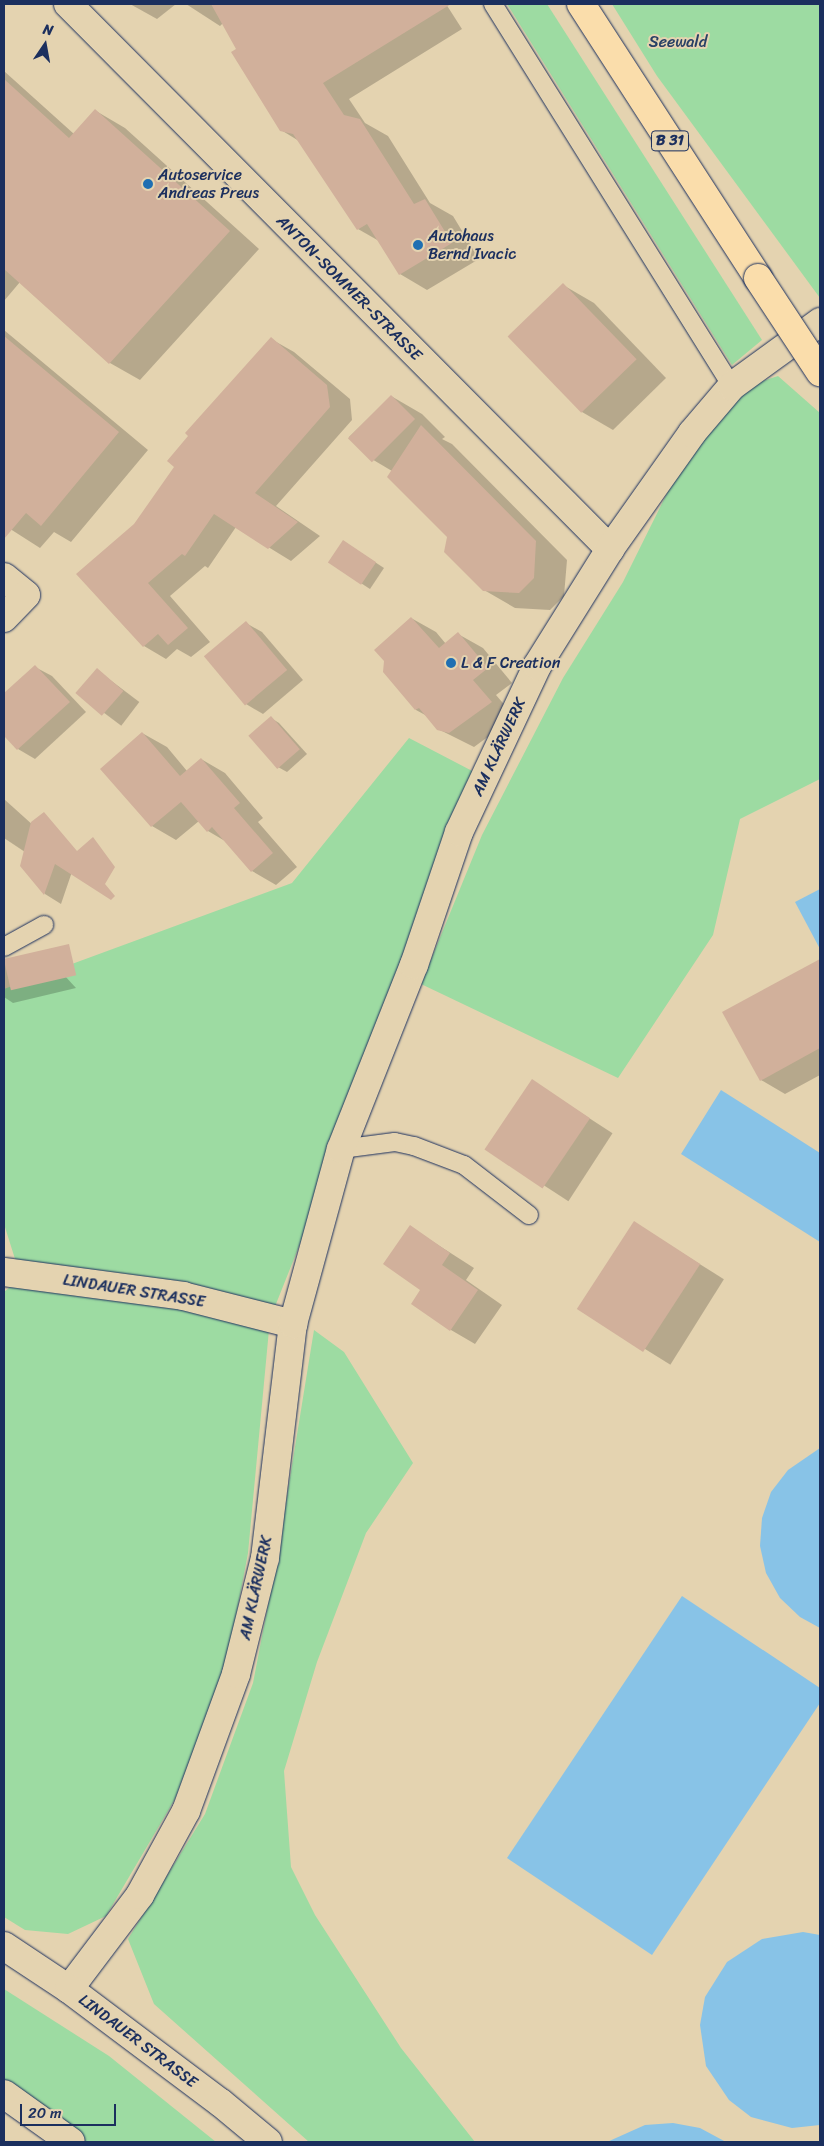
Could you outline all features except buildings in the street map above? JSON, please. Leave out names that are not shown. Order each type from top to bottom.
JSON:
[{"type":"main road","name":"B 31","points":[[582,4],[820,372]]},
{"type":"street","name":"ANTON-SOMMER-STRASSE","points":[[68,4],[610,550]]},
{"type":"street","name":"AM KLÄRWERK","points":[[69,1989],[140,1895],[186,1811],[236,1674],[265,1558],[293,1324],[341,1149],[414,965],[460,832],[537,666],[610,550],[692,433],[732,386],[820,322]]},
{"type":"street","points":[[4,577],[26,595],[4,618]]},
{"type":"street","name":"LINDAUER STRASSE","points":[[4,1272],[183,1296],[293,1324]]},
{"type":"street","name":"LINDAUER STRASSE","points":[[4,1946],[69,1989],[221,2103],[268,2142]]},
{"type":"street","points":[[4,2094],[71,2142]]},
{"type":"lane","points":[[493,4],[732,386]]},
{"type":"lane","points":[[4,947],[44,925]]},
{"type":"lane","points":[[341,1149],[395,1142],[414,1146],[464,1165],[530,1215]]},
{"type":"green space","points":[[507,4],[547,4],[762,340],[732,365]]},
{"type":"green space","name":"Seewald","points":[[612,4],[820,4],[820,298],[657,76]]},
{"type":"green space","points":[[778,376],[820,413],[820,779],[740,819],[713,935],[618,1078],[421,984],[482,835],[563,678],[623,582],[688,451],[741,388]]},
{"type":"green space","points":[[409,738],[478,774],[339,1146],[270,1319],[248,1553],[227,1664],[175,1799],[106,1916],[68,1934],[25,1930],[4,1917],[4,1292],[21,1278],[4,1224],[4,989],[292,883]]},
{"type":"green space","points":[[314,1330],[344,1352],[413,1463],[366,1533],[317,1662],[284,1771],[291,1867],[315,1915],[401,2048],[475,2142],[309,2142],[154,2004],[128,1939],[205,1814],[253,1683],[276,1564]]},
{"type":"green space","points":[[4,1989],[109,2056],[216,2142],[78,2142],[4,2089]]},
{"type":"water","points":[[820,889],[820,949],[795,902]]},
{"type":"water","points":[[721,1090],[820,1153],[820,1242],[681,1154]]},
{"type":"water","points":[[820,1448],[820,1628],[800,1617],[780,1598],[766,1573],[760,1546],[762,1518],[771,1492],[788,1470]]},
{"type":"water","points":[[682,1596],[820,1688],[820,1703],[652,1955],[507,1858]]},
{"type":"water","points":[[803,1932],[820,1935],[820,2125],[792,2128],[751,2117],[729,2100],[706,2066],[700,2025],[705,1997],[727,1962],[762,1939]]},
{"type":"water","points":[[673,2123],[700,2128],[726,2142],[607,2142],[645,2125]]},
{"type":"place","name":"Autoservice Andreas Preus","points":[[148,184]]},
{"type":"place","name":"Autohaus Bernd Ivacic","points":[[418,245]]},
{"type":"place","name":"L & F Creation","points":[[451,663]]}]
